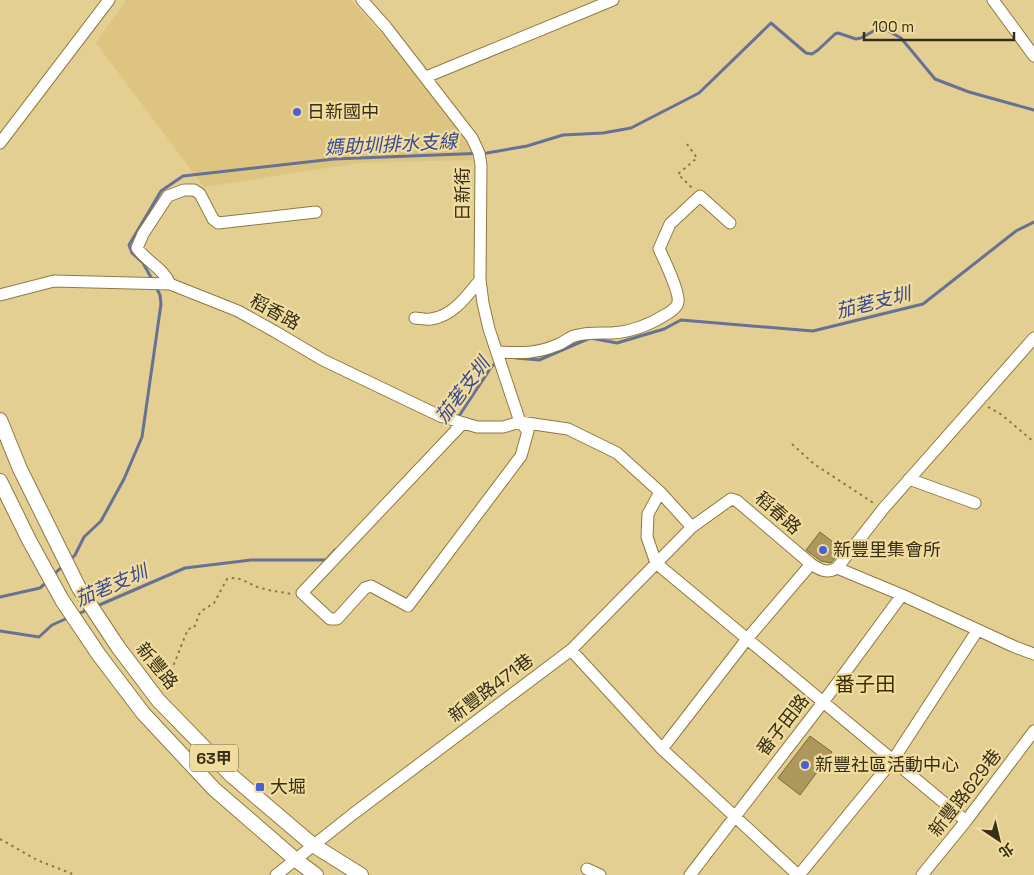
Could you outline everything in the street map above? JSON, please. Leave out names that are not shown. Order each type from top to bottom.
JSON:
[{"type":"main road","name":"新豐路","points":[[0,420],[20,468],[79,588],[118,647],[158,700],[232,776],[313,846],[361,875]]},
{"type":"main road","name":"63甲","points":[[0,481],[29,540],[73,616],[99,655],[143,713],[214,789],[316,875]]},
{"type":"street","points":[[0,143],[109,0]]},
{"type":"street","name":"日新街","points":[[302,593],[330,619],[337,619],[366,588],[371,586],[408,606],[521,456],[528,431],[520,422],[485,312],[480,280],[481,165],[479,153],[472,138],[426,77],[362,0]]},
{"type":"street","points":[[426,77],[613,0]]},
{"type":"street","points":[[993,0],[1034,56]]},
{"type":"street","points":[[170,284],[167,276],[142,256],[137,248],[168,196],[184,190],[194,190],[200,194],[213,219],[218,223],[316,212]]},
{"type":"street","points":[[497,352],[528,353],[558,345],[574,336],[595,332],[613,333],[650,325],[668,313],[679,301],[659,248],[670,224],[700,196],[730,223]]},
{"type":"street","points":[[415,318],[431,320],[447,313],[462,303],[480,280]]},
{"type":"street","name":"稻香路","points":[[0,295],[54,281],[170,284],[238,311],[274,330],[323,360],[440,416],[477,427],[503,426],[520,422]]},
{"type":"street","points":[[837,568],[883,509],[1034,338]]},
{"type":"street","points":[[520,422],[568,429],[617,453],[660,492],[692,527]]},
{"type":"street","points":[[302,593],[463,423]]},
{"type":"street","points":[[909,480],[975,503]]},
{"type":"street","points":[[660,492],[648,514],[647,537],[656,563],[966,821]]},
{"type":"street","name":"稻春路","points":[[692,527],[731,499],[737,501],[821,571],[832,571],[837,568],[902,595],[977,631],[1034,654]]},
{"type":"street","name":"新豐路471巷","points":[[276,875],[571,650],[692,527]]},
{"type":"street","points":[[662,749],[748,639],[811,564]]},
{"type":"street","name":"番子田路","points":[[690,875],[824,701],[902,595]]},
{"type":"street","points":[[571,650],[662,749],[798,875],[893,760],[977,631]]},
{"type":"street","name":"新豐路629巷","points":[[922,875],[966,821],[1034,731]]},
{"type":"street","points":[[587,869],[600,875]]},
{"type":"path","points":[[687,144],[697,158],[678,174],[700,196]]},
{"type":"path","points":[[976,402],[1002,415],[1034,442]]},
{"type":"path","points":[[792,444],[814,464],[883,509]]},
{"type":"path","points":[[158,700],[188,629],[194,628],[200,612],[214,603],[227,580],[234,577],[258,587],[274,591],[302,593]]},
{"type":"path","points":[[0,839],[37,860],[75,875]]},
{"type":"shaded area","name":"日新國中","points":[[126,0],[351,0],[419,76],[473,149],[472,160],[359,163],[204,187],[96,43]]},
{"type":"building","name":"新豐里集會所","points":[[820,532],[842,549],[831,563],[821,561],[806,550]]},
{"type":"building","name":"新豐社區活動中心","points":[[810,736],[832,752],[800,795],[778,778]]},
{"type":"waterway","name":"媽助圳排水支線","points":[[153,281],[143,263],[132,253],[129,245],[161,191],[183,176],[334,159],[487,153],[527,146],[563,135],[603,133],[631,128],[699,93],[771,23],[806,53],[812,54],[835,34],[838,33],[856,39],[879,28],[883,28],[901,38],[935,79],[969,92],[1034,110]]},
{"type":"waterway","name":"茄荖支圳","points":[[516,358],[539,360],[590,338],[617,343],[664,329],[681,320],[813,331],[923,304],[1016,231],[1034,222]]},
{"type":"waterway","name":"媽助圳排水支線","points":[[69,561],[75,555],[84,537],[101,521],[124,479],[142,437],[161,304],[160,295],[156,287]]},
{"type":"waterway","name":"茄荖支圳","points":[[457,419],[492,366],[497,363]]},
{"type":"waterway","name":"茄荖支圳","points":[[97,606],[185,568],[251,560],[326,560],[335,550]]},
{"type":"waterway","name":"媽助圳排水支線","points":[[52,576],[64,565]]},
{"type":"waterway","name":"媽助圳排水支線","points":[[0,597],[40,588],[48,581]]},
{"type":"waterway","name":"茄荖支圳","points":[[76,615],[89,609]]},
{"type":"waterway","name":"茄荖支圳","points":[[0,631],[39,637],[52,625],[70,617]]},
{"type":"place","name":"日新國中","points":[[297,112]]},
{"type":"place","name":"新豐里集會所","points":[[823,550]]},
{"type":"place","name":"新豐社區活動中心","points":[[805,765]]},
{"type":"place","name":"大堀","points":[[260,787]]},
{"type":"district","name":"番子田","points":[[865,684]]}]
